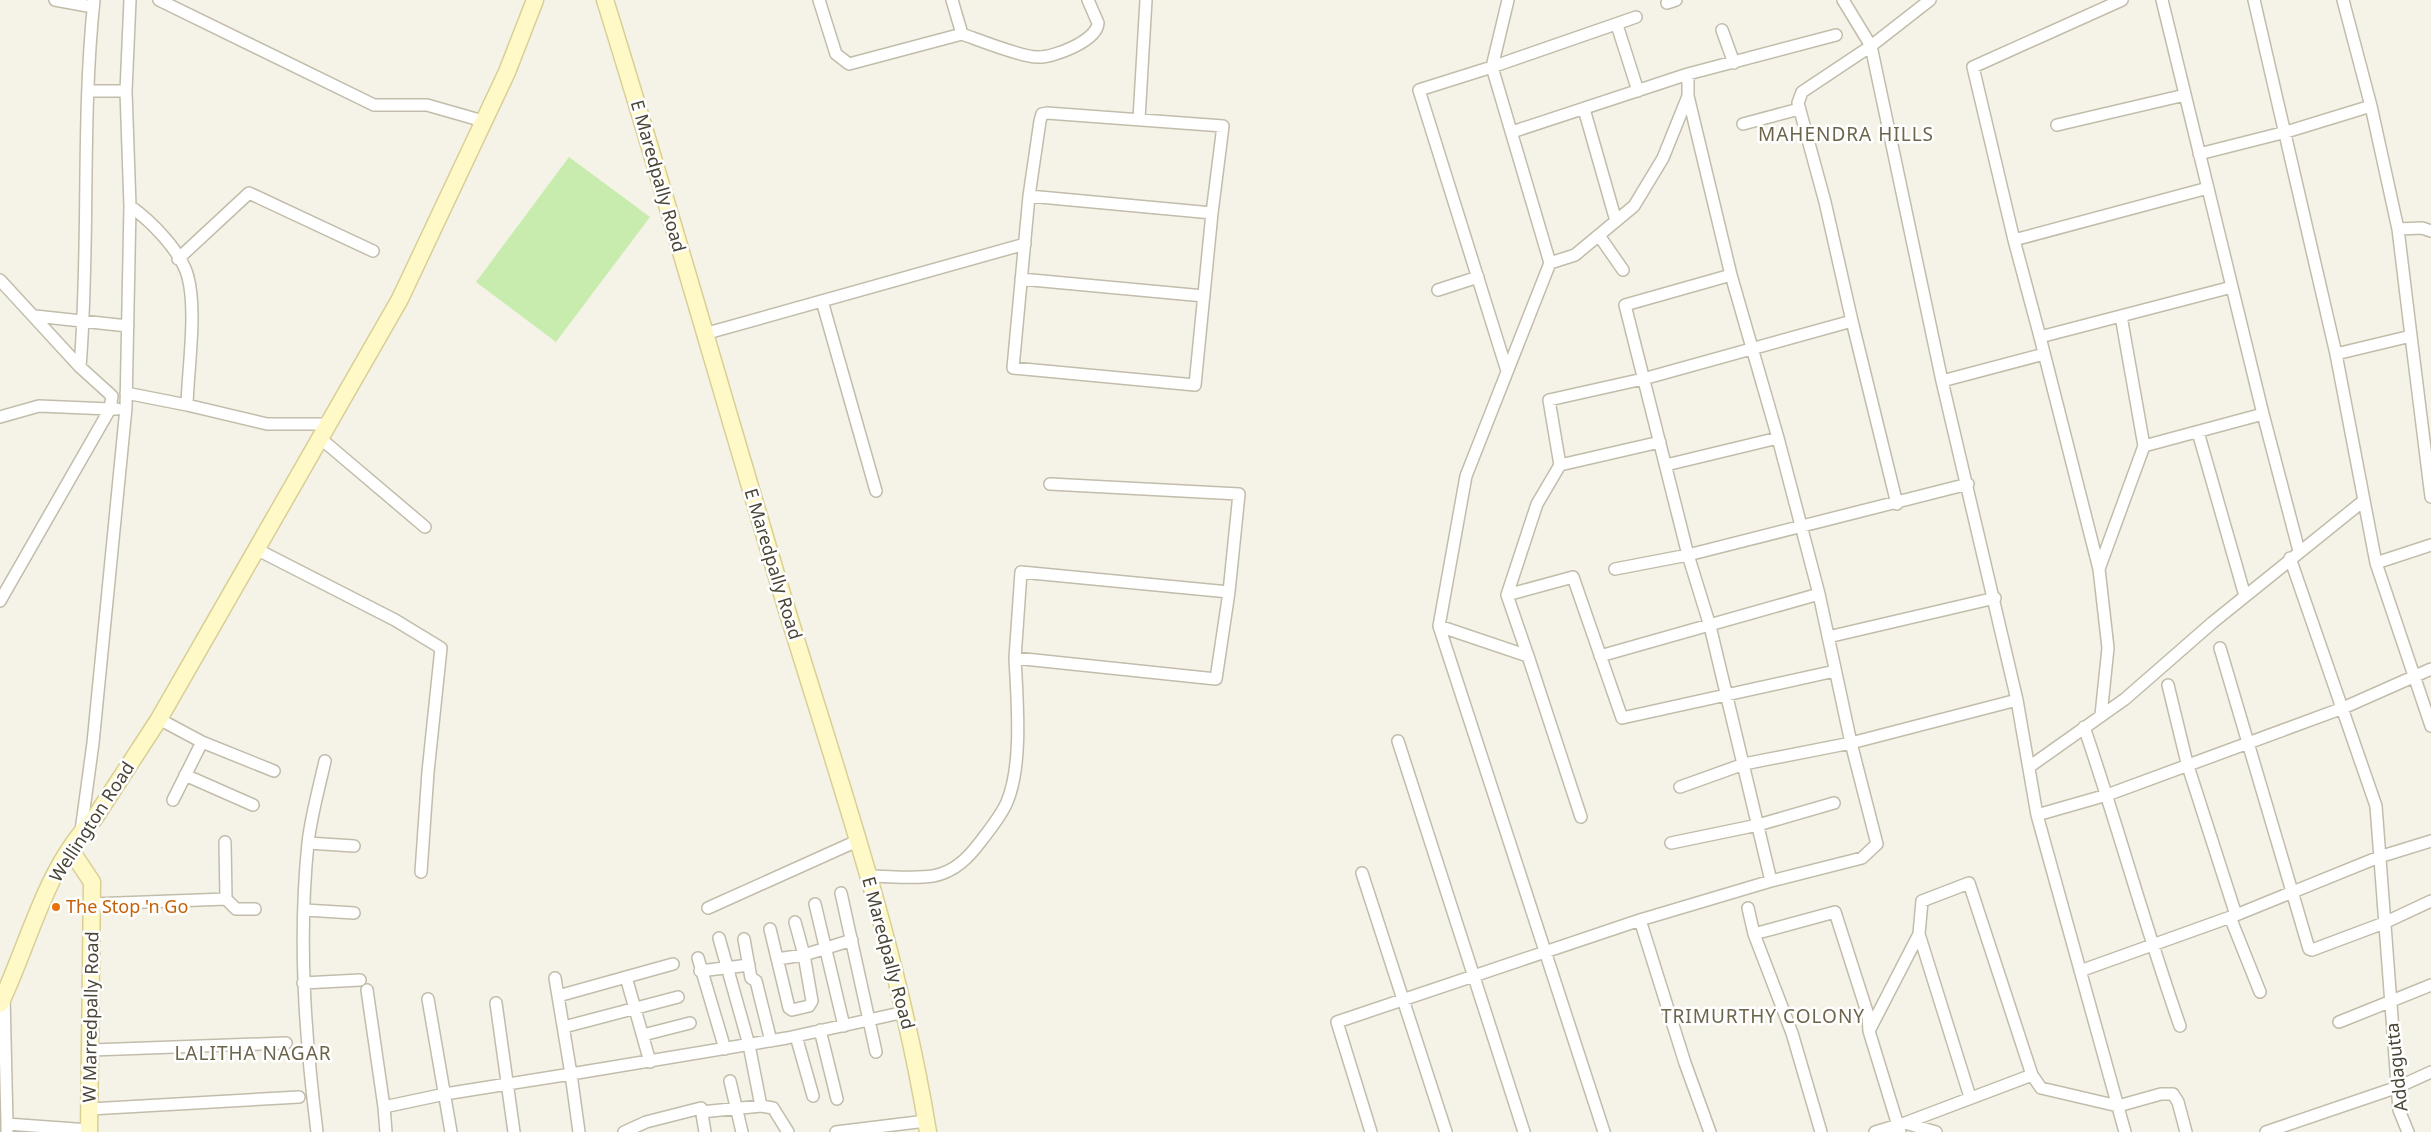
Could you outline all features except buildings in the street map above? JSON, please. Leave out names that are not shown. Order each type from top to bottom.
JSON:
[{"type":"main road","name":"Wellington Road","points":[[2,999],[54,877],[81,832],[94,819],[158,719],[400,299],[507,72],[535,0]]},
{"type":"main road","name":"E Maredpally Road","points":[[606,0],[704,334],[868,876],[905,1012],[927,1126]]},
{"type":"main road","name":"W Marredpally Road","points":[[70,849],[92,882],[92,1050],[89,1131]]},
{"type":"street","points":[[55,0],[94,4],[88,91],[84,321],[80,367]]},
{"type":"street","points":[[81,832],[93,743],[126,408],[130,206],[126,91],[130,0]]},
{"type":"street","points":[[159,0],[374,105],[427,105],[483,121]]},
{"type":"street","points":[[820,0],[836,54],[848,64],[962,34],[1038,58],[1081,43],[1090,38],[1098,29],[1098,24],[1088,0]]},
{"type":"street","points":[[952,0],[962,34]]},
{"type":"street","points":[[1139,120],[1146,0]]},
{"type":"street","points":[[1508,0],[1492,67],[1550,263],[1466,476],[1438,626],[1604,1132]]},
{"type":"street","points":[[1843,0],[1871,46],[1942,381],[1995,598],[2017,700],[2037,815],[2125,1132]]},
{"type":"street","points":[[1897,504],[1825,202],[1799,109],[1802,92],[1871,46],[1930,0]]},
{"type":"street","points":[[2101,715],[2108,648],[2099,569],[2014,240],[1973,67],[2122,0]]},
{"type":"street","name":"Addagutta","points":[[2162,0],[2263,414],[2295,554],[2376,806],[2399,1110],[2408,1132]]},
{"type":"street","points":[[2254,0],[2336,354],[2362,502],[2376,563],[2431,726]]},
{"type":"street","points":[[2342,0],[2371,106],[2398,229],[2411,336],[2427,430],[2431,497]]},
{"type":"street","points":[[1507,371],[1419,90],[1617,25],[1636,17]]},
{"type":"street","points":[[1617,25],[1638,91]]},
{"type":"street","points":[[1722,30],[1734,63]]},
{"type":"street","points":[[1512,132],[1688,74],[1836,35]]},
{"type":"street","points":[[1371,1132],[1337,1022],[1640,920],[1771,881],[1862,858],[1877,844],[1851,743],[1819,594],[1802,527],[1731,275],[1688,96],[1688,74]]},
{"type":"street","points":[[88,91],[126,91]]},
{"type":"street","points":[[2057,125],[2185,95]]},
{"type":"street","points":[[1550,263],[1575,255],[1600,237],[1634,206],[1663,158],[1688,96]]},
{"type":"street","points":[[2199,154],[2286,132],[2371,106]]},
{"type":"street","points":[[1584,109],[1616,221]]},
{"type":"street","points":[[1744,124],[1799,109]]},
{"type":"street","points":[[1042,114],[1139,120],[1223,126],[1212,213],[1195,385],[1013,368],[1029,196],[1042,114]]},
{"type":"street","points":[[2014,240],[2208,188]]},
{"type":"street","points":[[178,259],[249,193],[373,251]]},
{"type":"street","points":[[1029,196],[1212,213]]},
{"type":"street","points":[[130,206],[148,219],[178,259],[188,276],[191,311],[187,405]]},
{"type":"street","points":[[2398,229],[2422,228],[2431,231]]},
{"type":"street","points":[[1600,237],[1623,270]]},
{"type":"street","points":[[704,334],[1024,244]]},
{"type":"street","points":[[1731,275],[1625,305],[1688,555],[1710,626],[1771,881]]},
{"type":"street","points":[[1438,290],[1478,278]]},
{"type":"street","points":[[1021,279],[1204,296]]},
{"type":"street","points":[[0,280],[80,367],[112,396],[110,409],[0,601]]},
{"type":"street","points":[[2040,337],[2232,287]]},
{"type":"street","points":[[822,301],[876,491]]},
{"type":"street","points":[[35,316],[128,326]]},
{"type":"street","points":[[2099,569],[2144,446],[2121,316]]},
{"type":"street","points":[[1581,817],[1507,595],[1536,504],[1560,465],[1549,400],[1643,379],[1852,321]]},
{"type":"street","points":[[2336,354],[2411,336]]},
{"type":"street","points":[[1942,381],[2044,354]]},
{"type":"street","points":[[126,393],[267,424],[329,424]]},
{"type":"street","points":[[0,417],[39,406],[126,408]]},
{"type":"street","points":[[2144,446],[2263,414]]},
{"type":"street","points":[[2198,432],[2245,596]]},
{"type":"street","points":[[320,438],[425,527]]},
{"type":"street","points":[[1666,466],[1778,438]]},
{"type":"street","points":[[1560,465],[1660,442]]},
{"type":"street","points":[[1016,658],[1216,678],[1229,592],[1239,494],[1050,484]]},
{"type":"street","points":[[1615,569],[1688,555],[1897,504],[1968,484]]},
{"type":"street","points":[[2029,767],[2125,699],[2295,554],[2362,502]]},
{"type":"street","points":[[2376,563],[2431,545]]},
{"type":"street","points":[[256,549],[394,620],[441,648],[428,772],[421,872]]},
{"type":"street","points":[[868,876],[934,876],[954,868],[969,857],[990,829],[1006,802],[1013,776],[1018,715],[1016,658],[1021,572],[1229,592]]},
{"type":"street","points":[[1507,595],[1573,577],[1622,718],[1835,672]]},
{"type":"street","points":[[1600,656],[1819,594]]},
{"type":"street","points":[[1828,637],[1995,598]]},
{"type":"street","points":[[1438,626],[1528,656]]},
{"type":"street","points":[[2220,648],[2308,946],[2312,950],[2384,923],[2431,901]]},
{"type":"street","points":[[2037,815],[2107,795],[2343,708],[2431,670]]},
{"type":"street","points":[[2168,685],[2187,764],[2233,916],[2260,992]]},
{"type":"street","points":[[1680,787],[1744,764],[1851,743],[2017,700]]},
{"type":"street","points":[[158,719],[202,742],[274,771]]},
{"type":"street","points":[[2084,727],[2107,795],[2152,944],[2180,1026]]},
{"type":"street","points":[[1398,741],[1524,1132]]},
{"type":"street","points":[[173,800],[202,742]]},
{"type":"street","points":[[317,1132],[306,1042],[303,983],[308,843],[325,761]]},
{"type":"street","points":[[185,775],[253,805]]},
{"type":"street","points":[[1670,843],[1758,825],[1834,802]]},
{"type":"street","points":[[708,908],[857,841]]},
{"type":"street","points":[[2080,971],[2233,916],[2379,858],[2431,841]]},
{"type":"street","points":[[225,842],[226,899],[236,909],[255,909]]},
{"type":"street","points":[[308,843],[354,846]]},
{"type":"street","points":[[1362,873],[1446,1132]]},
{"type":"street","points":[[1869,1031],[1919,934],[1922,901],[1969,883],[2032,1076],[2041,1088],[2118,1106],[2161,1094],[2173,1094],[2178,1102],[2186,1132]]},
{"type":"street","points":[[841,893],[876,1052]]},
{"type":"street","points":[[92,904],[226,899]]},
{"type":"street","points":[[815,904],[844,1026]]},
{"type":"street","points":[[1748,908],[1754,934],[1792,1033],[1821,1132]]},
{"type":"street","points":[[305,910],[354,912]]},
{"type":"street","points":[[1754,934],[1835,912],[1868,1015],[1869,1031],[1901,1126]]},
{"type":"street","points":[[1640,920],[1683,1056],[1710,1132]]},
{"type":"street","points":[[770,929],[789,1006],[792,1010],[811,1004],[804,955],[795,922]]},
{"type":"street","points":[[1919,934],[1970,1097]]},
{"type":"street","points":[[719,938],[749,1045],[761,1106]]},
{"type":"street","points":[[744,939],[751,978],[756,981],[771,1041]]},
{"type":"street","points":[[777,959],[804,955],[852,940]]},
{"type":"street","points":[[698,958],[700,971],[725,1049]]},
{"type":"street","points":[[558,996],[673,964]]},
{"type":"street","points":[[700,971],[749,965]]},
{"type":"street","points":[[626,977],[650,1062]]},
{"type":"street","points":[[555,978],[579,1132]]},
{"type":"street","points":[[303,983],[360,980]]},
{"type":"street","points":[[2339,1022],[2431,986]]},
{"type":"street","points":[[367,990],[386,1132]]},
{"type":"street","points":[[564,1027],[678,997]]},
{"type":"street","points":[[2,999],[7,1128],[89,1131]]},
{"type":"street","points":[[428,999],[451,1132]]},
{"type":"street","points":[[496,1003],[514,1132]]},
{"type":"street","points":[[384,1107],[445,1094],[771,1041],[905,1012]]},
{"type":"street","points":[[643,1035],[690,1023]]},
{"type":"street","points":[[820,1030],[837,1099]]},
{"type":"street","points":[[796,1036],[813,1096]]},
{"type":"street","points":[[92,1050],[286,1043]]},
{"type":"street","points":[[2266,1132],[2398,1087],[2431,1072]]},
{"type":"street","points":[[1875,1132],[1901,1126],[1970,1097],[2032,1076]]},
{"type":"street","points":[[730,1081],[742,1132]]},
{"type":"street","points":[[90,1109],[299,1096]]},
{"type":"street","points":[[701,1112],[761,1106],[773,1108],[788,1132]]},
{"type":"street","points":[[624,1132],[646,1127],[688,1110],[701,1108],[705,1132]]},
{"type":"street","points":[[836,1132],[927,1126]]},
{"type":"street","points":[[1901,1126],[1936,1132]]},
{"type":"green space","points":[[569,157],[650,217],[556,342],[476,282]]},
{"type":"place","name":"The Stop 'n Go","points":[[56,907]]},
{"type":"district","name":"MAHENDRA HILLS","points":[[1846,134]]},
{"type":"district","name":"TRIMURTHY COLONY","points":[[1763,1016]]},
{"type":"district","name":"LALITHA NAGAR","points":[[253,1053]]}]
